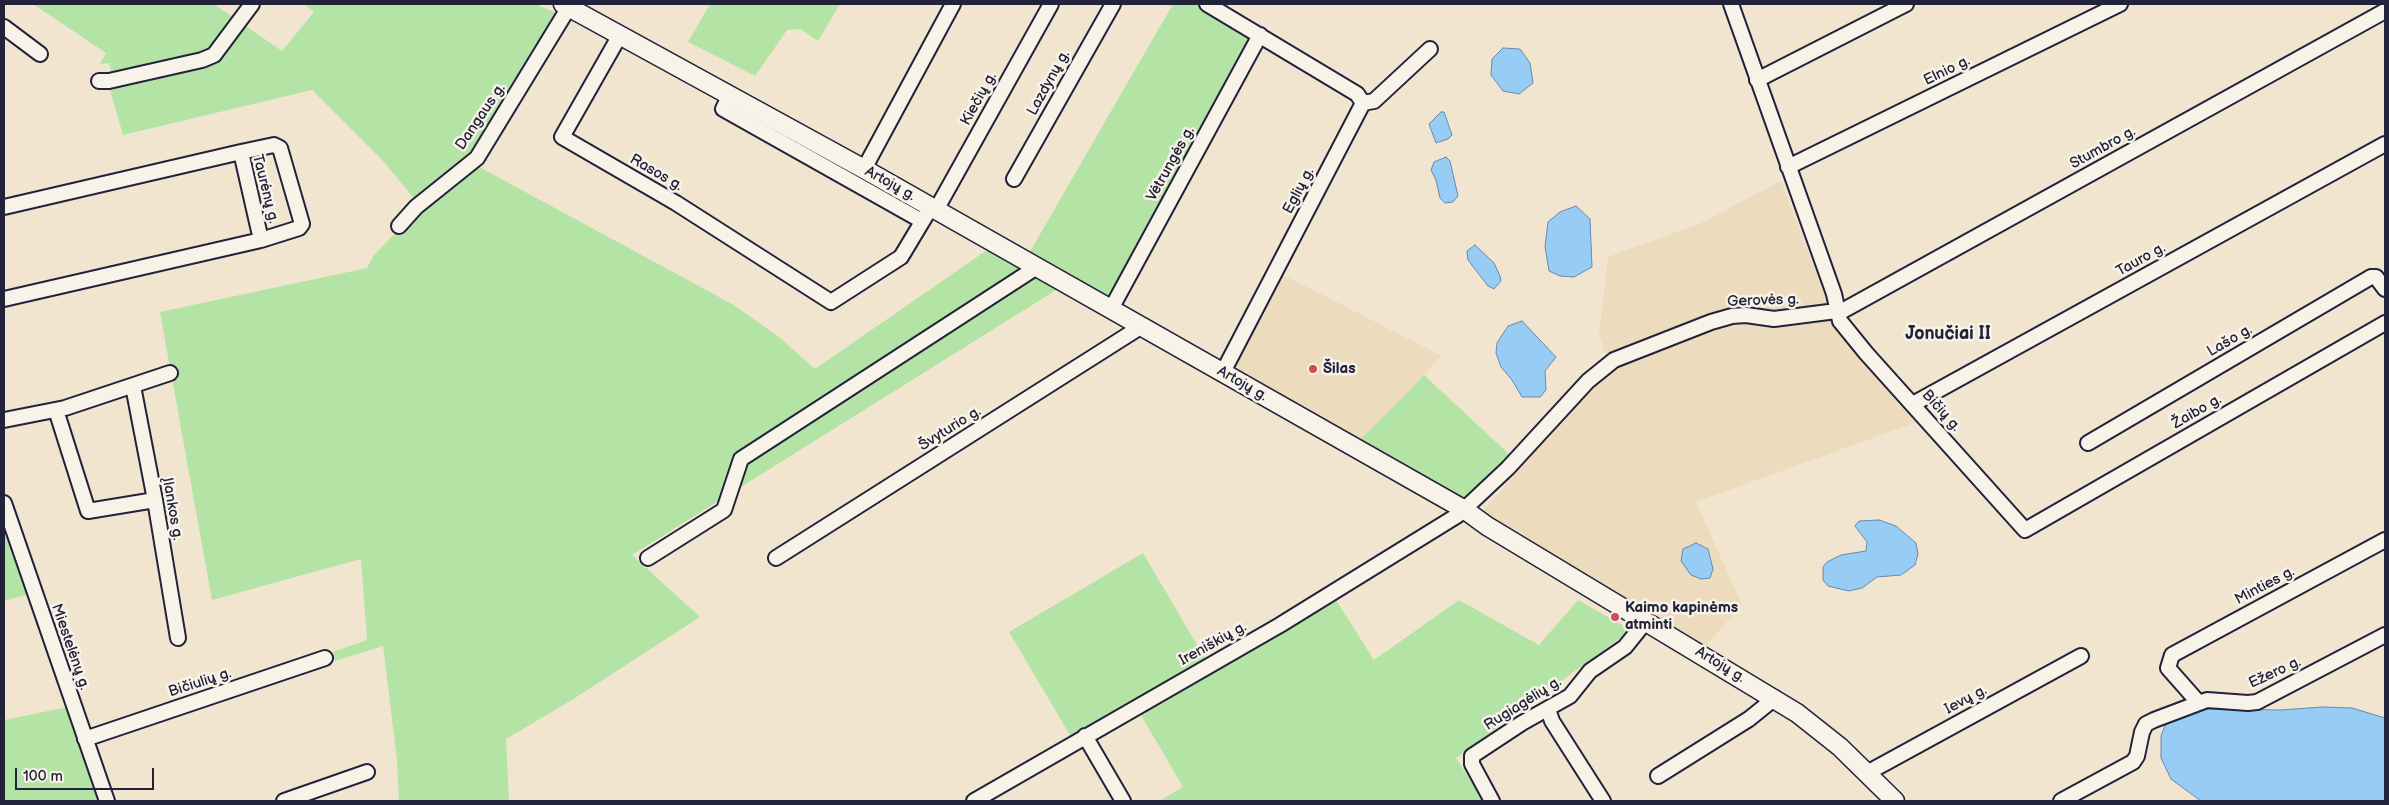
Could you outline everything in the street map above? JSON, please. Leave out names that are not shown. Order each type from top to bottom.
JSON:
[{"type":"main road","name":"Artojų g.","points":[[566,6],[864,169],[930,212],[1037,267],[1465,510],[1487,526],[1775,698],[1821,731],[1895,801]]},
{"type":"street","points":[[99,81],[109,81],[202,60],[214,55],[252,4]]},
{"type":"street","points":[[864,169],[953,4]]},
{"type":"street","name":"Kiečių g.","points":[[831,302],[901,257],[930,212],[1051,4]]},
{"type":"street","name":"Lazdynų g.","points":[[1014,179],[1113,4]]},
{"type":"street","points":[[1207,4],[1357,94],[1363,103],[1374,101],[1430,49]]},
{"type":"street","points":[[1730,4],[1834,294],[1836,311]]},
{"type":"street","points":[[1757,80],[1906,4]]},
{"type":"street","name":"Elnio g.","points":[[1788,167],[2120,4]]},
{"type":"street","name":"Dangaus g.","points":[[399,226],[416,207],[477,158],[566,6]]},
{"type":"street","name":"Stumbro g.","points":[[1836,311],[1851,306],[2385,11]]},
{"type":"street","points":[[4,27],[40,54]]},
{"type":"street","name":"Rasos g.","points":[[620,35],[562,137],[676,204],[831,302]]},
{"type":"street","name":"Vėtrungės g.","points":[[1111,309],[1260,35]]},
{"type":"street","points":[[730,95],[724,109],[930,212]]},
{"type":"street","name":"Eglių g.","points":[[1222,372],[1363,103]]},
{"type":"street","name":"Tauro g.","points":[[1913,404],[2385,144]]},
{"type":"street","points":[[241,152],[274,145],[280,148],[302,224],[298,228],[261,240]]},
{"type":"street","name":"Taurėnų g.","points":[[4,207],[241,152],[261,240],[4,299]]},
{"type":"street","points":[[648,558],[724,510],[741,459],[1037,267]]},
{"type":"street","name":"Lašo g.","points":[[2088,443],[2371,277],[2376,277],[2385,289]]},
{"type":"street","name":"Bičių g.","points":[[1836,311],[1840,321],[1866,353],[2025,530]]},
{"type":"street","name":"Gerovės g.","points":[[1465,510],[1508,468],[1588,381],[1614,360],[1711,322],[1732,316],[1746,315],[1774,319],[1836,311]]},
{"type":"street","name":"Žaibo g.","points":[[2025,530],[2385,322]]},
{"type":"street","name":"Švyturio g.","points":[[776,558],[1142,326]]},
{"type":"street","points":[[4,420],[56,410],[170,373]]},
{"type":"street","name":"Įlankos g.","points":[[133,386],[155,500],[178,638]]},
{"type":"street","points":[[56,410],[88,511],[155,500]]},
{"type":"street","name":"Miestelėnų g.","points":[[4,503],[107,801]]},
{"type":"street","name":"Ireniškių g.","points":[[978,800],[1085,736],[1280,625],[1465,510]]},
{"type":"street","name":"Minties g.","points":[[2198,702],[2168,668],[2172,655],[2385,540]]},
{"type":"street","name":"Rugiagėlių g.","points":[[1492,801],[1472,764],[1472,756],[1570,696],[1590,671],[1625,647],[1646,621]]},
{"type":"street","name":"Ežero g.","points":[[2061,801],[2133,762],[2137,756],[2142,732],[2146,724],[2207,700],[2243,703],[2257,702],[2385,635]]},
{"type":"street","name":"Ievų g.","points":[[1867,773],[2081,656]]},
{"type":"street","name":"Bičiulių g.","points":[[84,739],[325,658]]},
{"type":"street","points":[[1658,776],[1749,719],[1775,698]]},
{"type":"street","points":[[1548,709],[1552,721],[1602,801]]},
{"type":"street","points":[[1085,736],[1123,801]]},
{"type":"street","points":[[284,801],[367,772]]},
{"type":"shaded area","points":[[1781,181],[1834,321],[1917,422],[1696,502],[1742,605],[1702,650],[1481,513],[1610,368],[1599,335],[1608,257],[1701,223]]},
{"type":"shaded area","points":[[1278,272],[1442,356],[1357,443],[1231,368]]},
{"type":"green space","points":[[33,4],[214,4],[282,51],[314,12],[304,4],[535,4],[556,13],[470,162],[732,304],[779,337],[815,369],[990,248],[1061,287],[632,555],[700,617],[575,698],[506,739],[509,801],[399,801],[397,760],[383,646],[335,661],[333,652],[367,640],[361,559],[212,600],[160,312],[367,268],[374,255],[421,207],[385,163],[312,90],[123,135],[109,86],[115,85],[109,63],[100,64],[106,53]]},
{"type":"green space","points":[[710,4],[840,4],[818,41],[801,29],[787,30],[755,76],[688,42]]},
{"type":"green space","points":[[1173,4],[1195,4],[1248,34],[1250,43],[1109,296],[1105,297],[1028,255]]},
{"type":"green space","points":[[1424,375],[1512,457],[1465,503],[1357,443]]},
{"type":"green space","points":[[4,522],[29,594],[4,601]]},
{"type":"green space","points":[[1143,553],[1207,662],[1073,740],[1009,632]]},
{"type":"green space","points":[[1334,597],[1374,660],[1459,600],[1539,645],[1578,600],[1631,630],[1456,758],[1484,801],[1159,801],[1183,787],[1138,710]]},
{"type":"green space","points":[[68,707],[101,801],[4,801],[4,720]]},
{"type":"water","points":[[1503,48],[1520,49],[1530,63],[1533,83],[1519,94],[1503,91],[1491,75],[1492,59]]},
{"type":"water","points":[[1441,112],[1444,112],[1452,135],[1448,139],[1436,143],[1429,124]]},
{"type":"water","points":[[1446,157],[1450,161],[1458,196],[1453,202],[1445,203],[1440,198],[1436,180],[1431,170],[1434,162]]},
{"type":"water","points":[[1576,206],[1590,219],[1592,267],[1574,277],[1560,276],[1549,271],[1545,246],[1548,222],[1560,212]]},
{"type":"water","points":[[1475,245],[1494,263],[1500,276],[1501,281],[1494,289],[1488,286],[1468,260],[1467,251]]},
{"type":"water","points":[[1522,321],[1556,357],[1545,371],[1546,390],[1540,397],[1522,397],[1512,380],[1501,367],[1496,353],[1497,343],[1508,326]]},
{"type":"water","points":[[1879,520],[1896,526],[1916,543],[1918,554],[1915,565],[1901,575],[1877,577],[1862,588],[1849,591],[1828,586],[1823,580],[1823,567],[1827,562],[1841,555],[1866,551],[1867,542],[1855,526],[1859,521]]},
{"type":"water","points":[[1696,543],[1708,549],[1713,569],[1710,578],[1701,579],[1691,575],[1681,561],[1683,549]]},
{"type":"water","points":[[2322,707],[2352,708],[2385,718],[2385,801],[2201,801],[2171,779],[2161,758],[2161,736],[2166,723],[2197,709],[2281,710]]},
{"type":"place","name":"Šilas","points":[[1313,369]]},
{"type":"place","name":"Kaimo kapinėms atminti","points":[[1615,617]]},
{"type":"district","name":"Jonučiai II","points":[[1948,334]]}]
